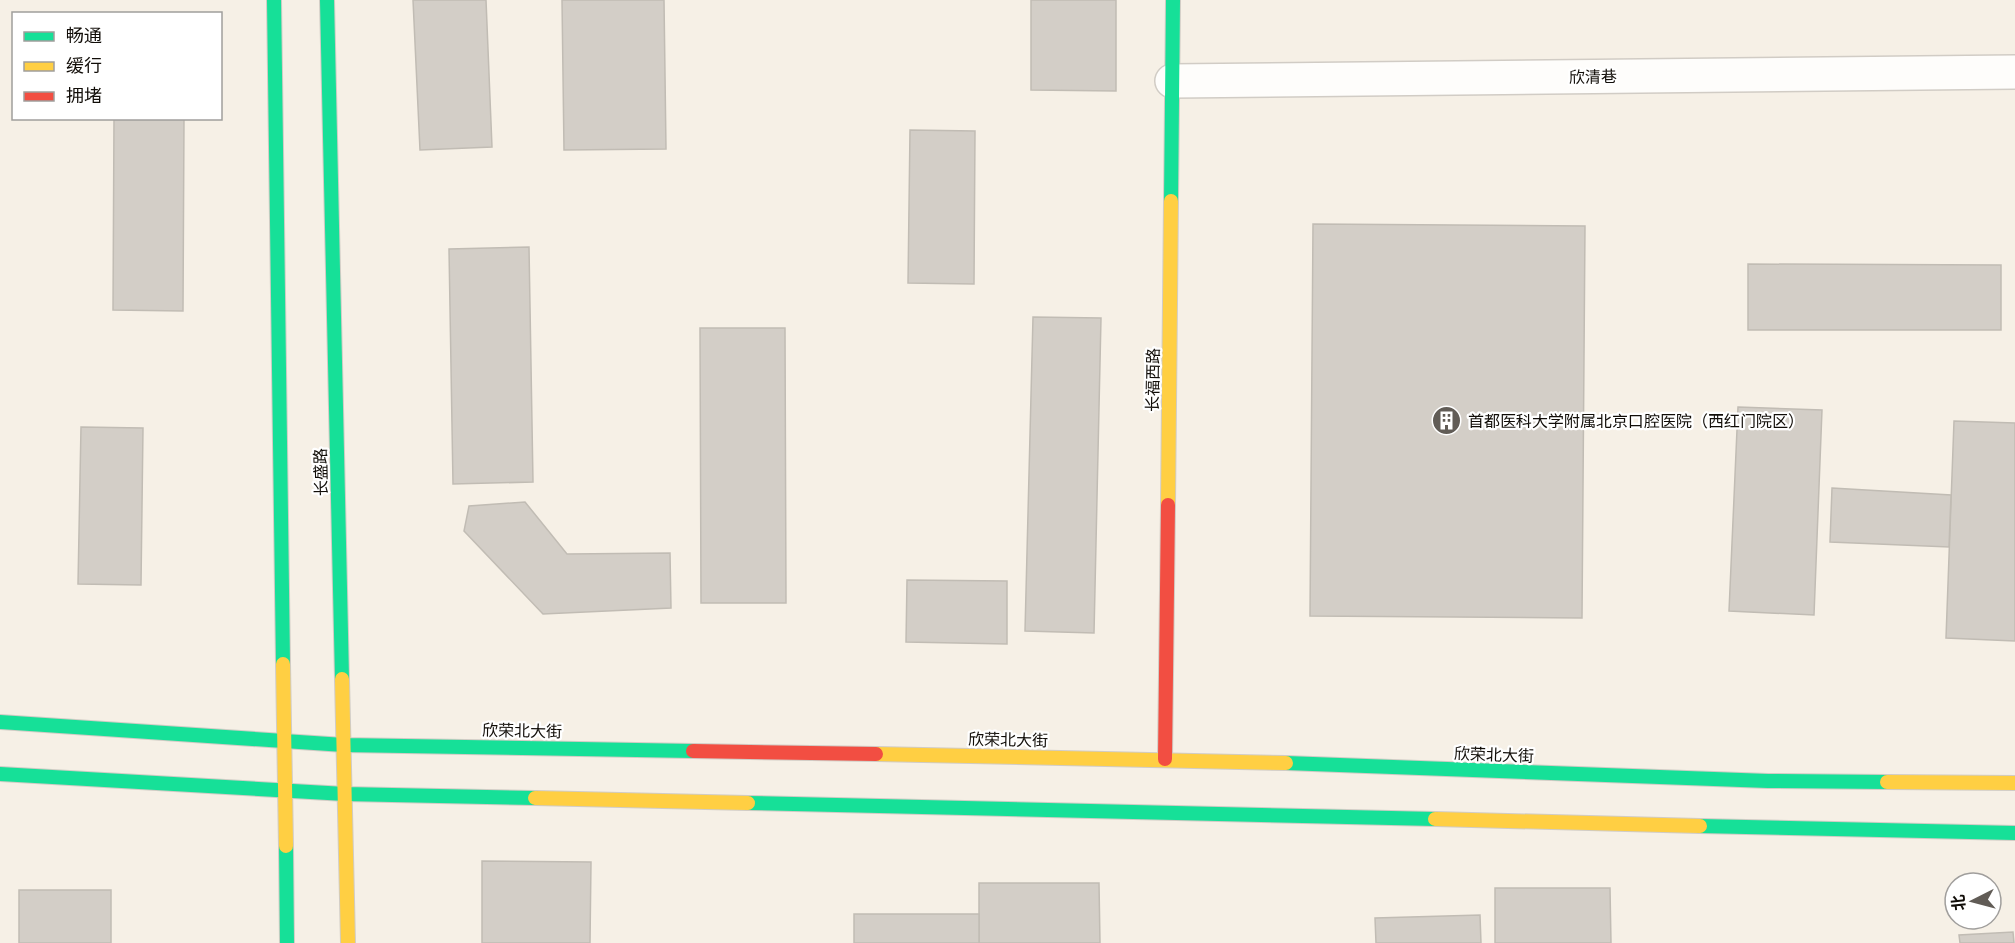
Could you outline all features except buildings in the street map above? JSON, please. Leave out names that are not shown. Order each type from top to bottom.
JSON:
[{"type":"street","points":[[274,0],[287,943]]},
{"type":"street","name":"长盛路","points":[[327,0],[348,943]]},
{"type":"street","name":"长福西路","points":[[1165,759],[1173,0]]},
{"type":"street","name":"欣清巷","points":[[1172,81],[2015,72]]},
{"type":"street","name":"欣荣北大街","points":[[0,722],[344,745],[1165,759],[1768,781],[2015,783]]},
{"type":"street","points":[[0,774],[345,794],[2015,833]]},
{"type":"traffic: fast","points":[[274,0],[283,664]]},
{"type":"traffic: fast","points":[[327,0],[342,679]]},
{"type":"traffic: fast","points":[[1171,201],[1173,0]]},
{"type":"traffic: fast","points":[[0,722],[344,745],[693,751]]},
{"type":"traffic: fast","points":[[1286,763],[1768,781],[1887,782]]},
{"type":"traffic: fast","points":[[0,774],[345,794],[535,798]]},
{"type":"traffic: fast","points":[[748,803],[1435,819]]},
{"type":"traffic: fast","points":[[1700,826],[2015,833]]},
{"type":"traffic: fast","points":[[286,846],[287,943]]},
{"type":"traffic: slow","points":[[1168,505],[1171,201]]},
{"type":"traffic: slow","points":[[283,664],[286,846]]},
{"type":"traffic: slow","points":[[342,679],[348,943]]},
{"type":"traffic: slow","points":[[876,754],[1286,763]]},
{"type":"traffic: slow","points":[[1887,782],[2015,783]]},
{"type":"traffic: slow","points":[[535,798],[748,803]]},
{"type":"traffic: slow","points":[[1435,819],[1700,826]]},
{"type":"traffic: jam","points":[[1165,759],[1168,505]]},
{"type":"traffic: jam","points":[[693,751],[876,754]]},
{"type":"place","name":"首都医科大学附属北京口腔医院（西红门院区）","points":[[1447,421]]}]
